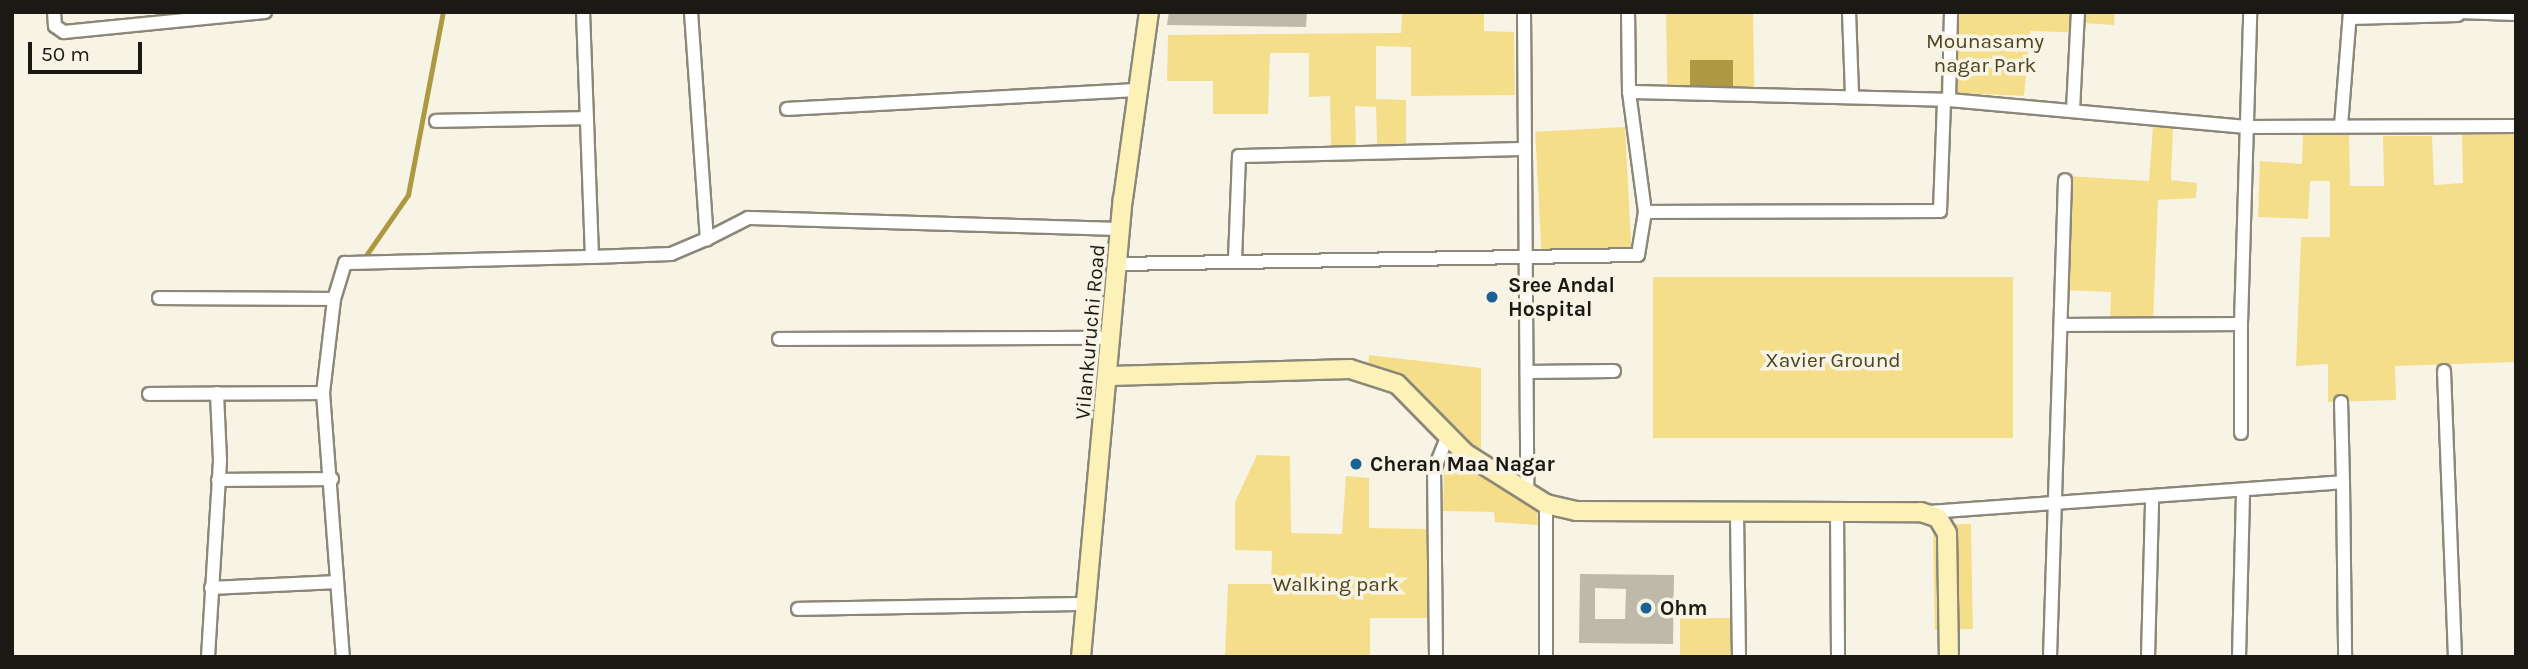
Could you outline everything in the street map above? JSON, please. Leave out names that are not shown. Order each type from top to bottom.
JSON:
[{"type":"street","points":[[54,12],[54,26],[64,32],[151,26],[265,12]]},
{"type":"street","points":[[150,12],[151,26]]},
{"type":"street","points":[[583,12],[592,257]]},
{"type":"street","points":[[691,12],[707,239]]},
{"type":"street","name":"Vilankuruchi Road","points":[[1081,657],[1122,229],[1149,12]]},
{"type":"street","points":[[1524,12],[1528,261],[1527,492]]},
{"type":"street","points":[[1119,264],[1236,260],[1528,261],[1638,256],[1645,212],[1629,92],[1628,12]]},
{"type":"street","points":[[1849,12],[1852,95]]},
{"type":"street","points":[[1645,212],[1940,211],[1951,12]]},
{"type":"street","points":[[2073,110],[2078,12]]},
{"type":"street","points":[[2241,433],[2244,127],[2250,12]]},
{"type":"street","points":[[2341,126],[2350,15],[2516,14]]},
{"type":"street","points":[[787,109],[1139,90]]},
{"type":"street","points":[[1629,92],[1852,95],[1947,100],[2244,127],[2516,127]]},
{"type":"street","points":[[436,121],[587,118]]},
{"type":"street","points":[[1236,260],[1239,156],[1525,149]]},
{"type":"street","points":[[2050,657],[2065,180]]},
{"type":"street","points":[[343,657],[332,480],[323,393],[334,299],[345,263],[671,254],[748,218],[1122,229]]},
{"type":"street","points":[[159,298],[334,299]]},
{"type":"street","points":[[2061,325],[2241,324]]},
{"type":"street","points":[[779,339],[1113,338]]},
{"type":"street","points":[[1110,376],[1350,369],[1397,384],[1447,438],[1546,504],[1576,511],[1737,514],[1922,512],[2243,493],[2343,482]]},
{"type":"street","points":[[1528,372],[1614,371]]},
{"type":"street","points":[[2444,371],[2455,657]]},
{"type":"street","points":[[208,657],[218,480],[217,393]]},
{"type":"street","points":[[149,394],[323,393]]},
{"type":"street","points":[[2341,402],[2346,657]]},
{"type":"street","points":[[1436,657],[1434,470],[1447,438]]},
{"type":"street","points":[[218,480],[332,480]]},
{"type":"street","points":[[2239,657],[2243,493]]},
{"type":"street","points":[[2148,657],[2152,499]]},
{"type":"street","points":[[1546,504],[1546,657]]},
{"type":"street","points":[[1837,512],[1838,657]]},
{"type":"street","points":[[1922,512],[1938,518],[1947,533],[1949,657]]},
{"type":"street","points":[[1737,514],[1739,657]]},
{"type":"street","points":[[211,588],[337,582]]},
{"type":"street","points":[[798,609],[1087,604]]},
{"type":"green space","points":[[1402,12],[1484,12],[1484,31],[1514,32],[1515,95],[1411,96],[1411,47],[1376,46],[1376,99],[1406,100],[1406,144],[1377,144],[1376,107],[1355,106],[1356,146],[1331,146],[1330,96],[1309,97],[1309,53],[1270,53],[1268,114],[1213,114],[1213,81],[1167,81],[1168,35],[1401,33]]},
{"type":"green space","points":[[1753,12],[1754,89],[1667,91],[1666,14]]},
{"type":"green space","name":"Mounasamy nagar Park","points":[[1945,12],[2115,12],[2114,25],[2083,23],[2082,33],[2030,31],[2024,96],[1940,92]]},
{"type":"green space","points":[[2153,126],[2173,127],[2171,180],[2197,183],[2196,198],[2158,200],[2153,323],[2110,321],[2111,292],[2064,290],[2067,176],[2149,181]]},
{"type":"green space","points":[[1625,127],[1631,250],[1542,255],[1535,132]]},
{"type":"green space","points":[[2303,134],[2349,135],[2350,186],[2384,186],[2383,136],[2432,136],[2434,185],[2463,183],[2462,134],[2516,134],[2516,362],[2395,366],[2396,400],[2328,402],[2328,364],[2296,366],[2301,237],[2330,237],[2330,181],[2310,181],[2308,219],[2258,217],[2260,161],[2302,164]]},
{"type":"green space","name":"Xavier Ground","points":[[1653,277],[2013,277],[2013,438],[1653,438]]},
{"type":"green space","points":[[1369,355],[1481,368],[1481,455],[1368,368]]},
{"type":"green space","name":"Walking park","points":[[1257,455],[1290,456],[1291,533],[1342,534],[1346,476],[1369,478],[1369,528],[1429,529],[1428,618],[1370,618],[1370,657],[1225,657],[1228,584],[1271,584],[1272,551],[1235,550],[1235,502]]},
{"type":"green space","points":[[1454,458],[1537,509],[1538,525],[1495,522],[1494,512],[1443,511],[1444,471]]},
{"type":"green space","points":[[1971,524],[1973,629],[1935,630],[1933,525]]},
{"type":"green space","points":[[1680,618],[1731,618],[1732,657],[1556,657],[1680,655]]},
{"type":"shaded area","points":[[1690,60],[1733,60],[1733,86],[1690,86]]},
{"type":"building","points":[[1169,12],[1307,12],[1306,27],[1167,25]]},
{"type":"building","name":"Ohm","points":[[1580,574],[1674,575],[1673,644],[1579,643]],"holes":[[[1595,588],[1626,589],[1625,619],[1595,619]]]},
{"type":"waterway","points":[[365,257],[408,195],[443,12]]},
{"type":"place","name":"Sree Andal Hospital","points":[[1492,297]]},
{"type":"place","name":"Cheran Maa Nagar","points":[[1356,464]]},
{"type":"place","name":"Ohm","points":[[1646,608]]}]
